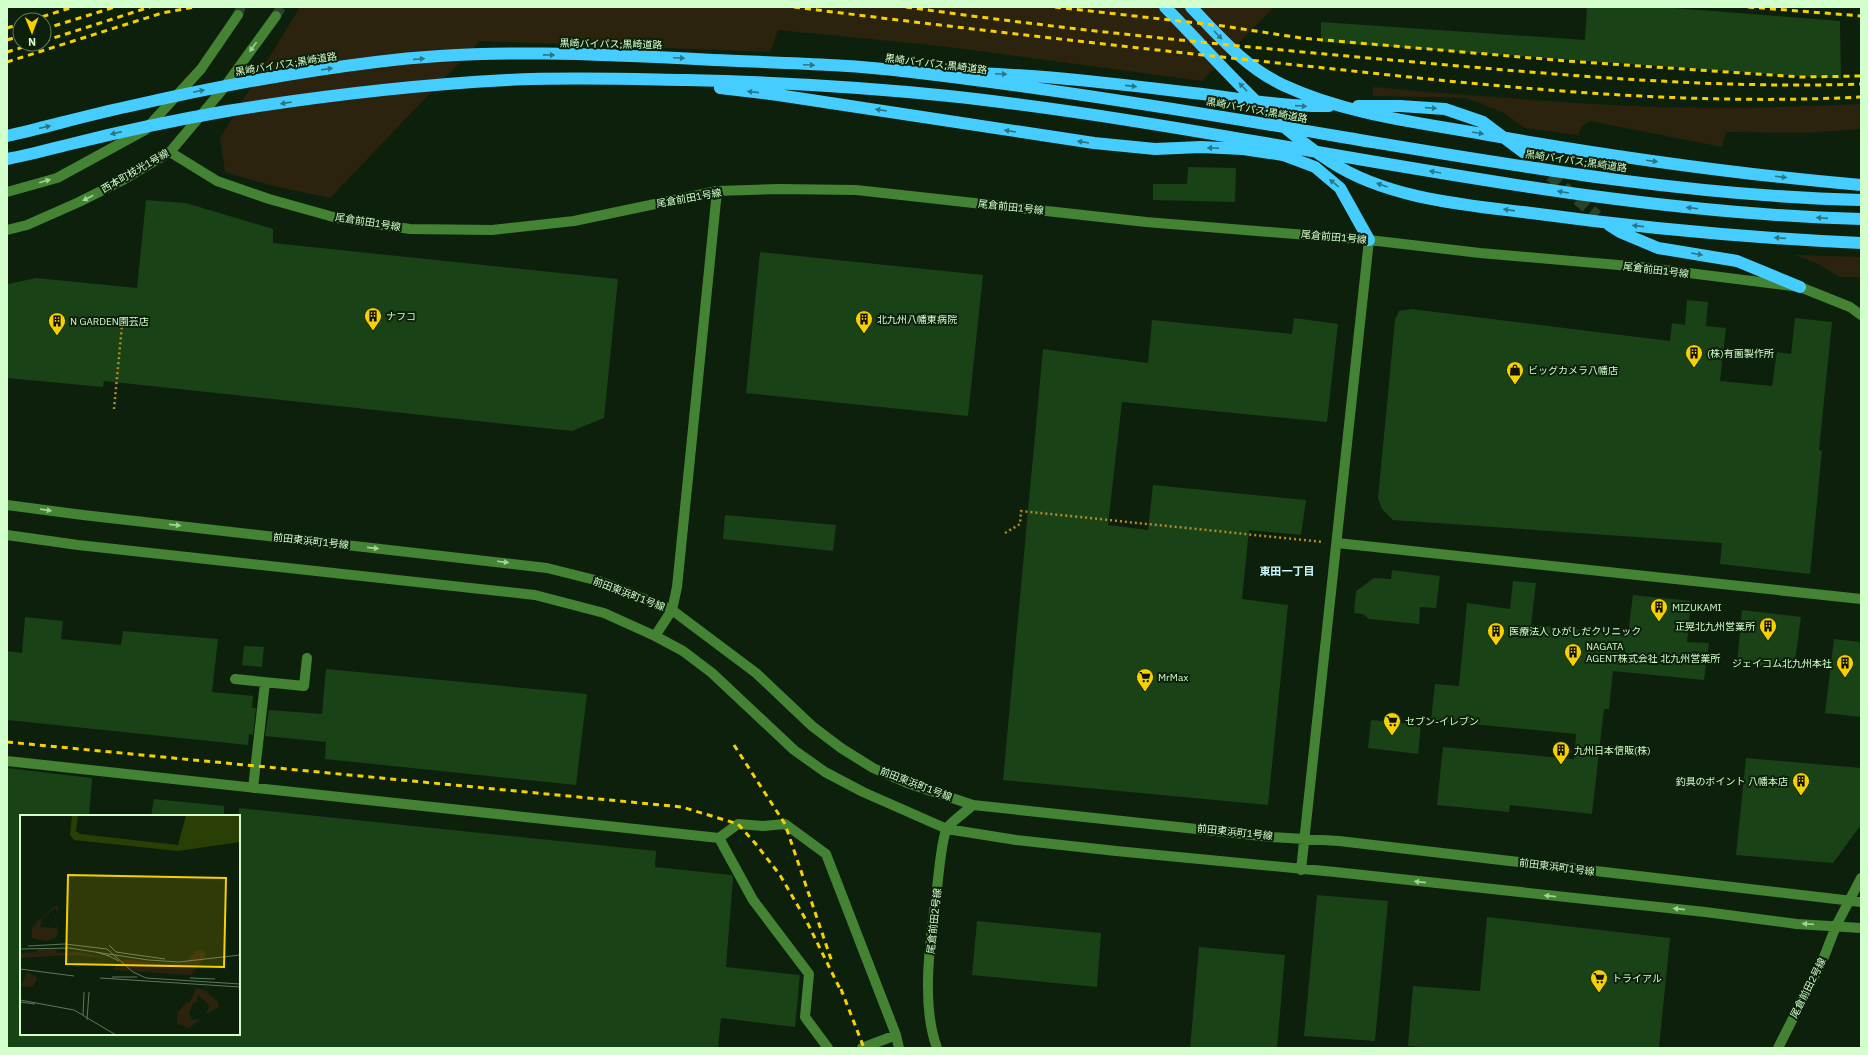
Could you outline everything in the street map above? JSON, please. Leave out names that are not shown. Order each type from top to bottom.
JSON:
[{"type":"highway","points":[[1166,7],[1272,117],[1332,163],[1358,176],[1387,187],[1429,198],[1594,222],[1796,240],[1861,243]]},
{"type":"highway","points":[[1191,7],[1241,59],[1281,84],[1319,100],[1363,112],[1558,148],[1704,168],[1861,185]]},
{"type":"highway","name":"黒崎バイパス;黒崎道路","points":[[7,136],[132,105],[211,88],[380,62],[451,56],[531,54],[629,56],[906,71],[1108,98],[1445,154],[1582,175],[1698,189],[1861,200]]},
{"type":"highway","points":[[906,71],[1028,74],[1196,93],[1250,102],[1305,107],[1400,106],[1445,109],[1483,122],[1523,152]]},
{"type":"highway","points":[[637,79],[778,94],[1094,143],[1155,149],[1201,147],[1243,149],[1283,155],[1315,167],[1340,188],[1369,240]]},
{"type":"highway","points":[[7,159],[158,124],[292,102],[380,91],[512,80],[637,79],[741,82],[845,87],[947,96],[1162,125],[1444,174],[1583,195],[1699,208],[1861,219]]},
{"type":"highway","points":[[1597,216],[1620,232],[1658,248],[1737,261],[1800,287]]},
{"type":"street","points":[[7,192],[57,178],[145,130],[201,69],[238,15]]},
{"type":"street","name":"西本町枝光1号線","points":[[7,230],[27,225],[80,202],[123,180],[170,152],[223,90],[276,16]]},
{"type":"street","name":"尾倉前田1号線","points":[[170,152],[217,181],[269,199],[337,218],[410,229],[492,230],[574,221],[717,191],[779,189],[856,190],[1146,222],[1369,240],[1480,253],[1641,267],[1800,287],[1850,307],[1861,315]]},
{"type":"street","points":[[655,636],[672,610],[677,587],[717,191]]},
{"type":"street","points":[[1301,870],[1369,240]]},
{"type":"street","name":"前田東浜町1号線","points":[[7,504],[83,515],[547,568],[599,581],[672,610],[756,673],[812,726],[841,748],[873,768],[907,783],[973,805],[1346,842],[1861,902]]},
{"type":"street","points":[[7,535],[78,545],[535,595],[604,613],[655,636],[683,652],[712,673],[783,740],[825,772],[862,792],[947,829],[1016,840],[1861,928]]},
{"type":"street","points":[[1337,544],[1861,599]]},
{"type":"street","points":[[235,680],[304,686],[306,658]]},
{"type":"street","points":[[253,788],[265,683]]},
{"type":"street","points":[[7,761],[719,838],[738,824],[763,826],[785,824],[826,854],[896,1035],[899,1048]]},
{"type":"street","points":[[947,829],[973,805]]},
{"type":"street","name":"尾倉前田2号線","points":[[937,1048],[928,996],[930,943],[939,870],[947,829]]},
{"type":"street","points":[[719,838],[753,900],[809,974],[805,1017],[828,1048]]},
{"type":"street","points":[[1836,926],[1861,878]]},
{"type":"street","name":"尾倉前田2号線","points":[[1778,1048],[1824,957],[1836,926]]},
{"type":"street","points":[[862,1048],[896,1035]]},
{"type":"path","points":[[114,408],[123,315]]},
{"type":"path","points":[[1005,532],[1020,524],[1021,511],[1337,544]]},
{"type":"shaded area","points":[[300,7],[1274,7],[1202,81],[941,46],[778,30],[770,52],[480,41],[330,198],[269,185],[225,172],[220,138]]},
{"type":"shaded area","points":[[1373,87],[1549,101],[1655,107],[1706,108],[1861,104],[1861,129],[1805,133],[1726,132],[1722,147],[1590,121],[1582,126],[1578,135],[1525,128],[1504,113],[1466,98],[1373,96]]},
{"type":"shaded area","points":[[1795,255],[1861,257],[1861,277],[1839,277],[1818,264]]},
{"type":"building","points":[[1587,7],[1662,7],[1840,21],[1841,79],[1321,42],[1321,22],[1585,40]]},
{"type":"building","points":[[1188,167],[1236,168],[1235,202],[1153,200],[1153,184],[1187,184]]},
{"type":"building","name":"ナフコ","points":[[146,200],[186,203],[273,229],[273,243],[618,279],[604,418],[572,431],[104,381],[103,387],[7,378],[8,284],[36,278],[137,288]]},
{"type":"building","name":"北九州八幡東病院","points":[[760,252],[983,275],[968,416],[746,393]]},
{"type":"building","name":"ビッグカメラ八幡店","points":[[1687,300],[1708,302],[1706,326],[1726,328],[1720,381],[1772,386],[1777,352],[1791,354],[1795,318],[1832,322],[1819,450],[1822,451],[1810,574],[1720,564],[1722,543],[1393,520],[1382,509],[1378,498],[1395,320],[1399,311],[1411,309],[1670,341],[1672,323],[1685,325]]},
{"type":"building","name":"MrMax","points":[[1294,318],[1338,324],[1327,422],[1122,402],[1108,525],[1148,530],[1153,485],[1306,500],[1301,535],[1249,530],[1242,599],[1288,605],[1268,805],[1003,780],[1043,349],[1148,363],[1152,320],[1292,334]]},
{"type":"building","points":[[725,515],[836,525],[833,551],[723,539]]},
{"type":"building","points":[[1392,570],[1440,576],[1436,608],[1420,607],[1419,624],[1369,619],[1363,614],[1354,613],[1356,591],[1374,578],[1391,579]]},
{"type":"building","points":[[1513,581],[1536,583],[1531,625],[1628,634],[1633,595],[1691,601],[1687,642],[1709,643],[1704,680],[1613,671],[1609,709],[1604,709],[1592,814],[1510,805],[1509,812],[1437,805],[1443,747],[1574,759],[1576,734],[1431,720],[1435,684],[1459,686],[1467,603],[1510,609]]},
{"type":"building","name":"正晃北九州営業所","points":[[1742,610],[1801,617],[1794,669],[1737,664]]},
{"type":"building","points":[[25,617],[63,621],[61,639],[121,645],[123,631],[218,639],[212,692],[253,696],[252,708],[256,708],[253,735],[249,734],[248,745],[7,720],[7,651],[22,653]]},
{"type":"building","name":"ジェイコム北九州本社","points":[[1834,639],[1861,642],[1861,717],[1825,713]]},
{"type":"building","points":[[244,646],[264,647],[262,667],[242,665]]},
{"type":"building","points":[[326,669],[587,694],[576,785],[325,759],[326,742],[265,736],[269,710],[322,714]]},
{"type":"building","points":[[1371,720],[1421,725],[1418,754],[1368,748]]},
{"type":"building","name":"釣具のポイント 八幡本店","points":[[1746,758],[1861,768],[1861,825],[1833,863],[1736,855]]},
{"type":"building","points":[[7,768],[92,778],[89,815],[20,815],[20,1035],[240,1035],[239,808],[656,851],[655,867],[732,875],[726,967],[800,975],[795,1027],[721,1018],[718,1048],[7,1048]]},
{"type":"building","points":[[154,799],[224,806],[224,815],[151,815]]},
{"type":"building","points":[[1317,895],[1388,901],[1375,1041],[1304,1036]]},
{"type":"building","points":[[1487,917],[1670,938],[1659,1048],[1434,1048],[1408,1046],[1413,986],[1480,991]]},
{"type":"building","points":[[977,921],[1101,933],[1097,987],[972,975]]},
{"type":"building","points":[[1199,947],[1285,955],[1277,1048],[1190,1048]]},
{"type":"tunnel","points":[[238,15],[241,7]]},
{"type":"tunnel","points":[[276,16],[281,7]]},
{"type":"tunnel","points":[[1523,152],[1597,216]]},
{"type":"railway","points":[[52,14],[73,7]]},
{"type":"railway","points":[[52,27],[115,7]]},
{"type":"railway","points":[[52,38],[150,7]]},
{"type":"railway","points":[[7,62],[162,13],[195,7]]},
{"type":"railway","points":[[794,7],[1132,47],[1531,89],[1597,94],[1729,99],[1861,97]]},
{"type":"railway","points":[[906,7],[1033,24],[1160,38],[1525,72],[1693,83],[1805,85],[1861,84]]},
{"type":"railway","points":[[1055,7],[1223,26],[1301,38],[1567,61],[1801,77],[1861,76]]},
{"type":"railway","points":[[1748,7],[1861,16]]},
{"type":"railway","points":[[7,28],[12,26]]},
{"type":"railway","points":[[7,40],[12,38]]},
{"type":"railway","points":[[7,52],[12,51]]},
{"type":"railway","points":[[7,742],[682,807],[738,824],[755,843],[780,875],[806,920],[842,993]]},
{"type":"railway","points":[[734,745],[785,824],[832,962]]},
{"type":"railway","points":[[841,989],[864,1048]]},
{"type":"place","name":"ナフコ","points":[[373,331]]},
{"type":"place","name":"北九州八幡東病院","points":[[864,334]]},
{"type":"place","name":"N GARDEN園芸店","points":[[57,336]]},
{"type":"place","name":"(株)有薗製作所","points":[[1694,368]]},
{"type":"place","name":"ビッグカメラ八幡店","points":[[1515,385]]},
{"type":"place","name":"MIZUKAMI","points":[[1659,622]]},
{"type":"place","name":"正晃北九州営業所","points":[[1768,641]]},
{"type":"place","name":"医療法人 ひがしだクリニック","points":[[1496,646]]},
{"type":"place","name":"NAGATA AGENT株式会社 北九州営業所","points":[[1573,667]]},
{"type":"place","name":"ジェイコム北九州本社","points":[[1845,678]]},
{"type":"place","name":"MrMax","points":[[1145,692]]},
{"type":"place","name":"セブン-イレブン","points":[[1392,736]]},
{"type":"place","name":"九州日本信販(株)","points":[[1561,765]]},
{"type":"place","name":"釣具のポイント 八幡本店","points":[[1801,796]]},
{"type":"place","name":"トライアル","points":[[1599,993]]},
{"type":"district","name":"東田一丁目","points":[[1287,571]]}]
